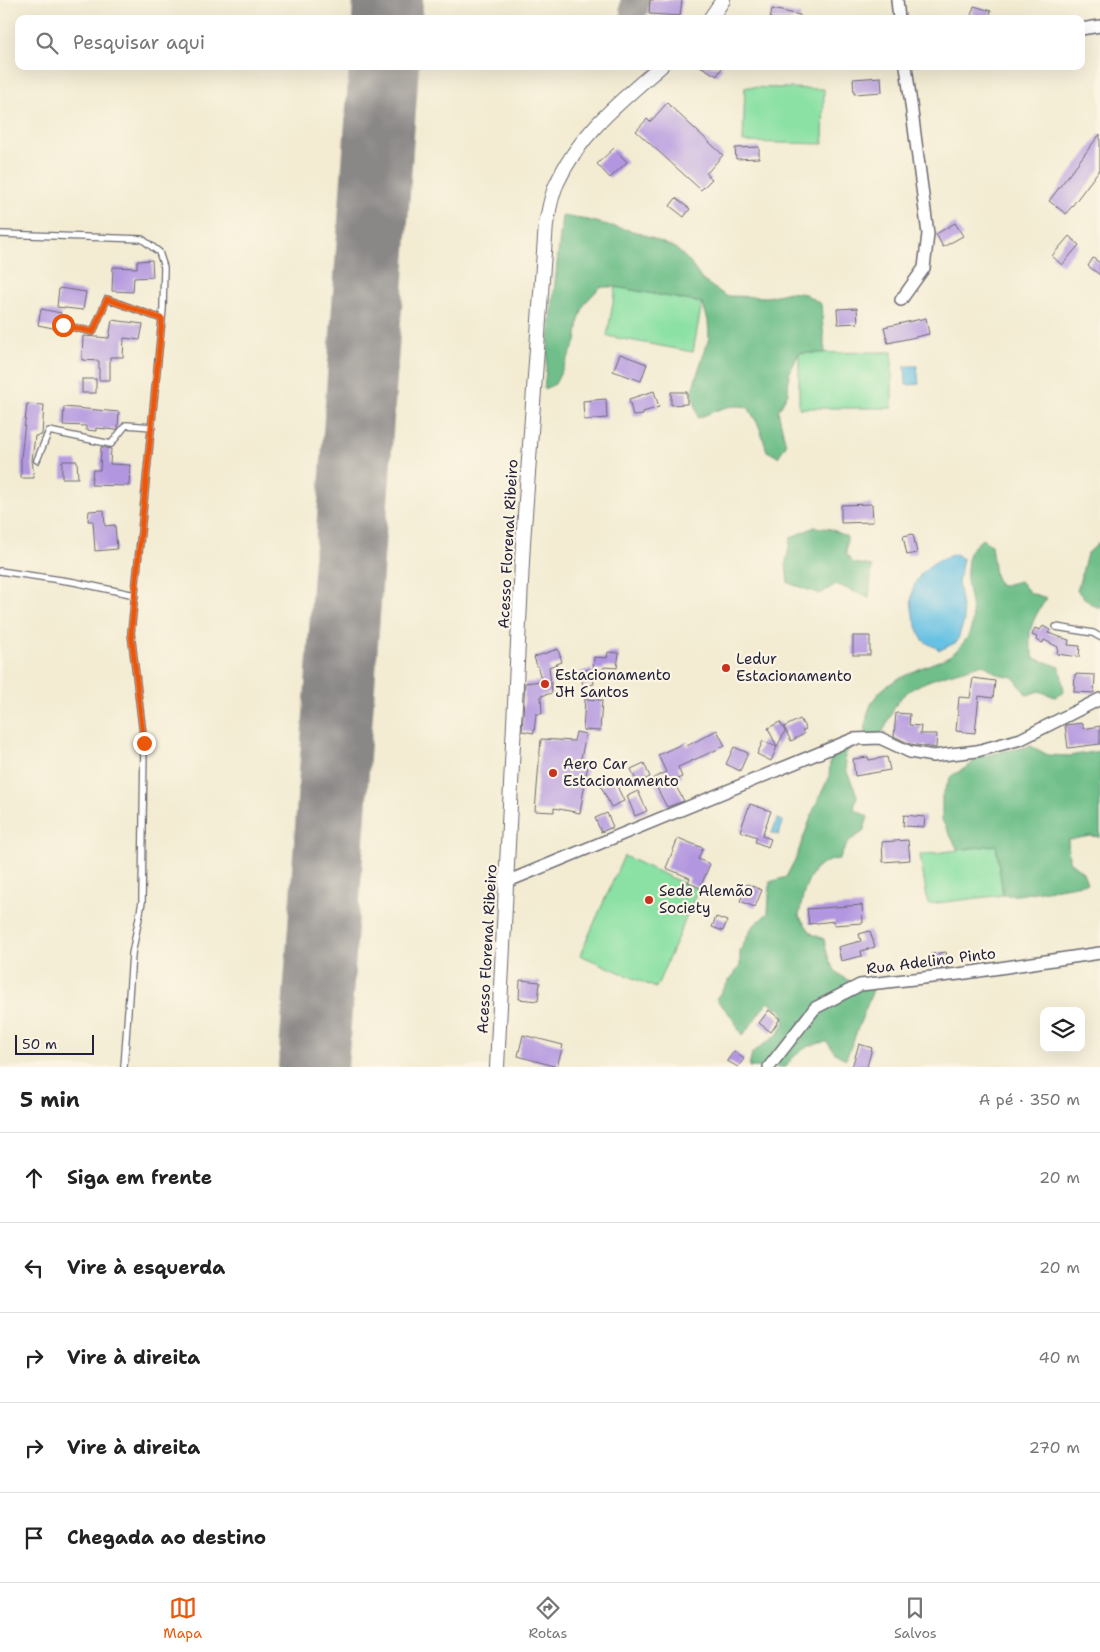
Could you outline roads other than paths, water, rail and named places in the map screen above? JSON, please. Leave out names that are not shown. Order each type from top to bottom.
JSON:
[{"type":"street","points":[[713,15],[723,0]]},
{"type":"street","points":[[896,0],[898,15]]},
{"type":"street","points":[[1085,28],[1100,26]]},
{"type":"street","name":"Acesso Florenal Ribeiro","points":[[497,1067],[523,542],[546,224],[556,184],[574,152],[594,127],[657,70]]},
{"type":"street","points":[[901,300],[924,268],[928,234],[907,70]]},
{"type":"street","points":[[506,882],[853,739],[880,738],[910,752],[932,756],[978,751],[1021,739],[1100,699]]},
{"type":"street","name":"Rua Adelino Pinto","points":[[769,1067],[815,1008],[860,985],[959,974],[1100,953]]},
{"type":"lane","points":[[0,234],[142,239],[159,252],[164,267],[162,319],[131,633],[144,743],[142,902],[132,954],[124,1067]]},
{"type":"lane","points":[[63,325],[93,332],[107,299],[162,319]]},
{"type":"lane","points":[[37,460],[49,431],[111,444],[126,425],[152,427]]},
{"type":"lane","points":[[0,571],[74,582],[135,595]]},
{"type":"lane","points":[[1056,628],[1093,633],[1100,637]]},
{"type":"water","points":[[905,366],[917,366],[919,384],[906,385]]},
{"type":"water","points":[[955,554],[963,559],[958,582],[964,621],[957,642],[940,650],[921,637],[913,613],[913,590],[917,580],[932,564],[942,558]]},
{"type":"water","points":[[777,819],[783,821],[779,835],[772,833]]},
{"type":"place","name":"Ledur Estacionamento","points":[[726,668]]},
{"type":"place","name":"Estacionamento JH Santos","points":[[545,684]]},
{"type":"place","name":"Aero Car Estacionamento","points":[[553,773]]},
{"type":"place","name":"Sede Alemão Society","points":[[649,900]]}]
